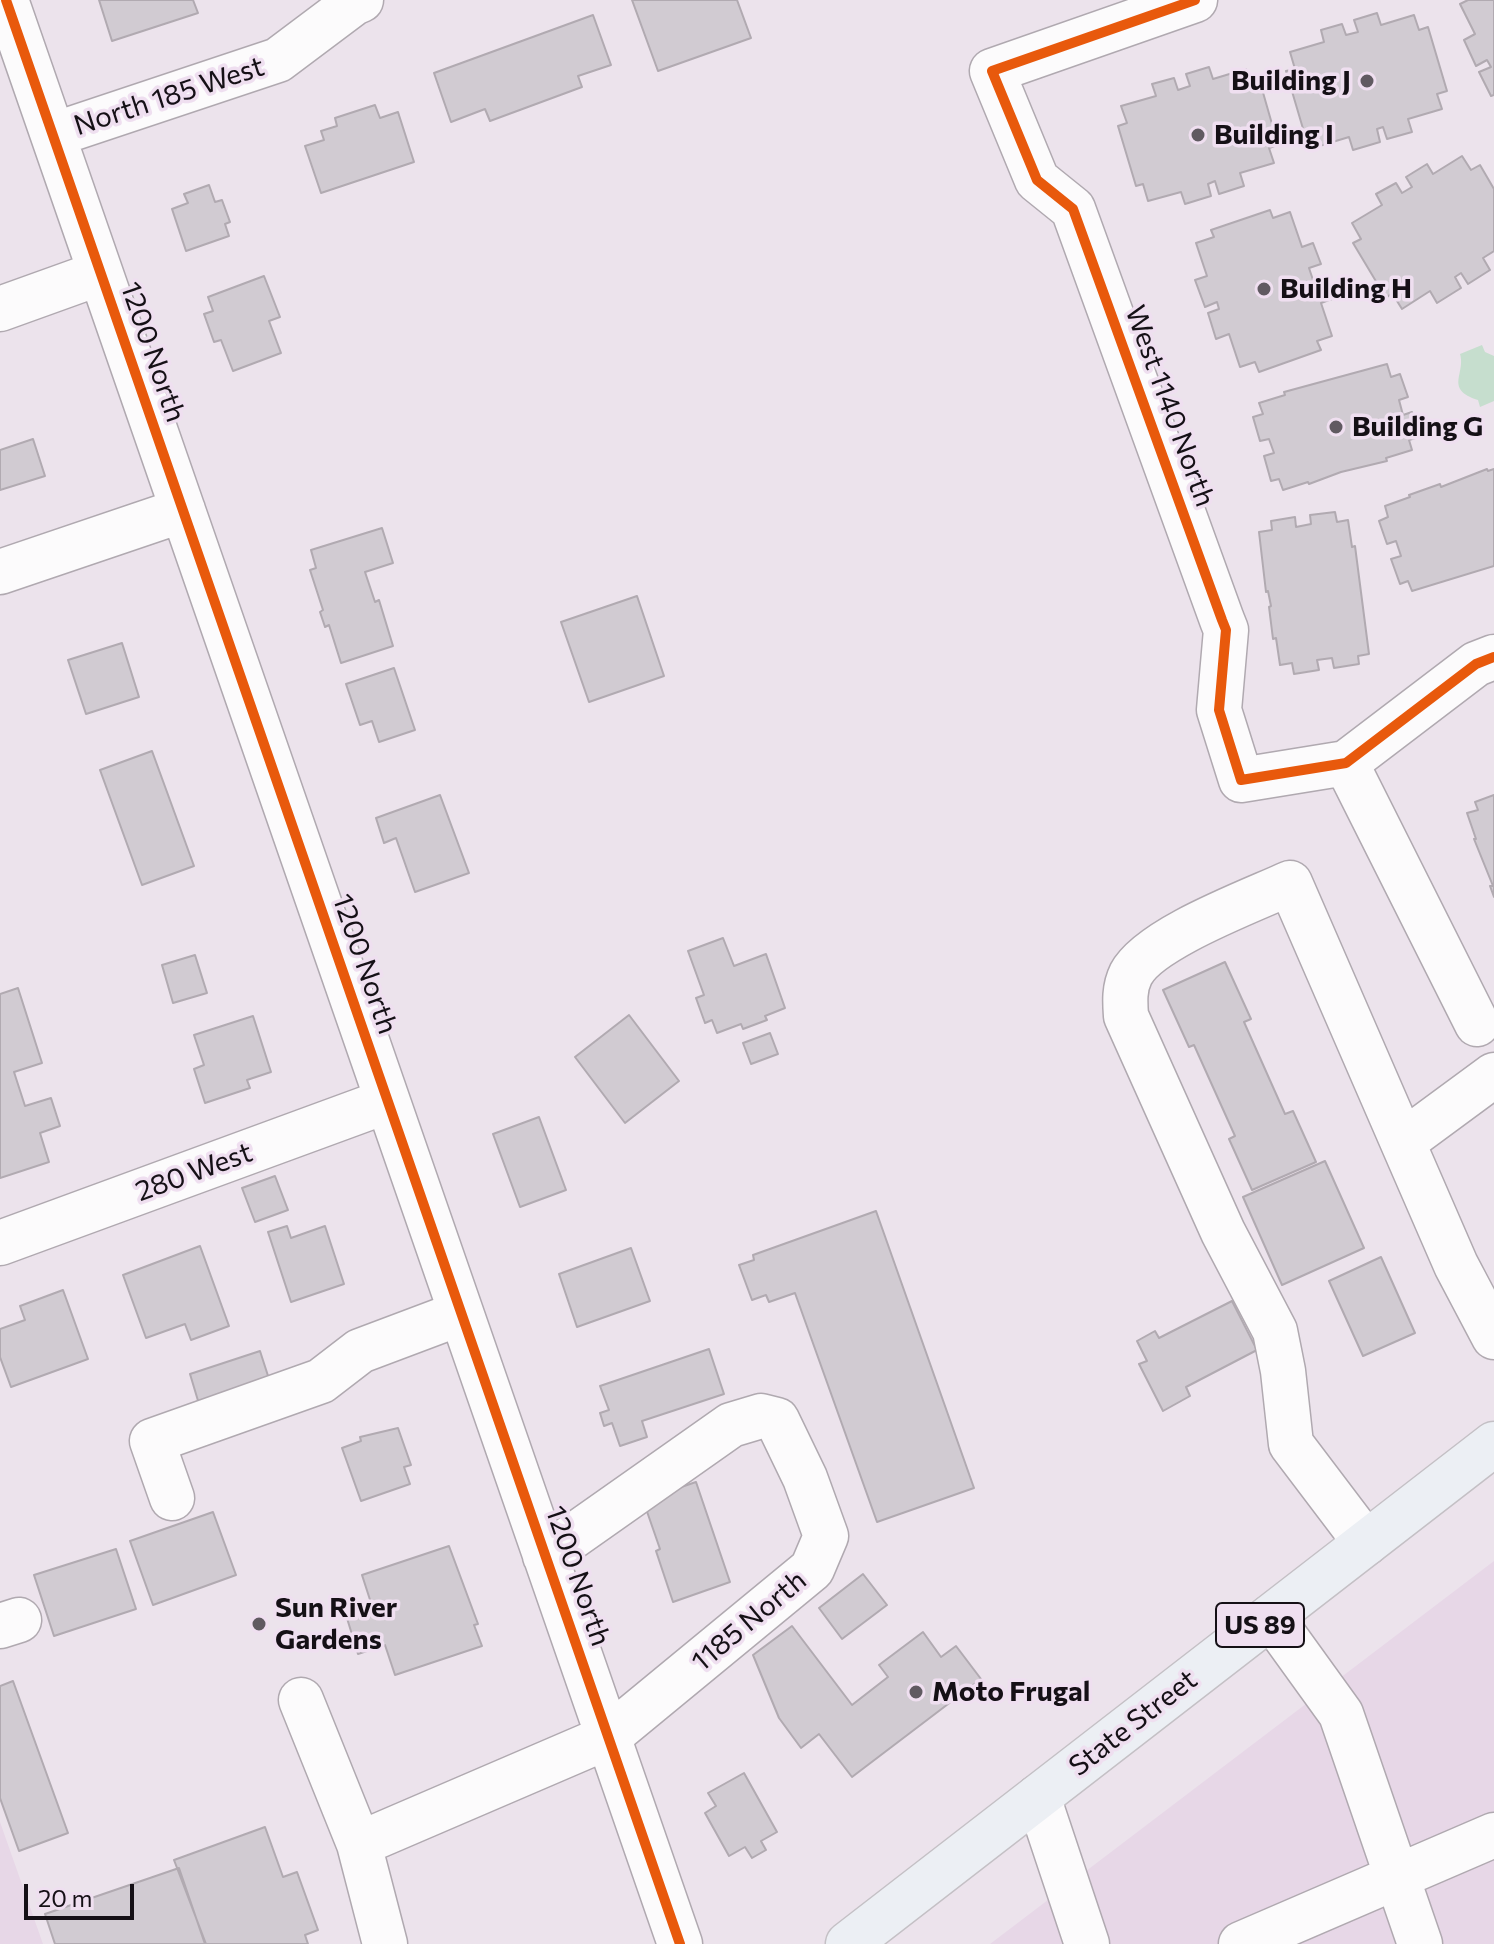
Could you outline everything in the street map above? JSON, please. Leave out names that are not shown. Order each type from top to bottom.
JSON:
[{"type":"main road","name":"State Street","points":[[848,1944],[1494,1444]]},
{"type":"street","name":"1200 North","points":[[6,0],[680,1944]]},
{"type":"street","name":"North 185 West","points":[[53,135],[278,60],[361,0]]},
{"type":"street","name":"West 1140 North","points":[[1195,0],[992,71],[1037,180],[1073,209],[1226,630],[1219,710],[1241,780],[1346,763]]},
{"type":"street","points":[[0,309],[100,273]]},
{"type":"street","points":[[0,572],[183,510]]},
{"type":"street","points":[[1477,1024],[1346,763],[1476,664],[1494,657]]},
{"type":"street","points":[[1366,1543],[1291,1444],[1275,1331],[1223,1232],[1126,1016],[1124,996],[1131,973],[1150,953],[1193,927],[1290,883],[1456,1265],[1494,1337]]},
{"type":"street","points":[[1403,1142],[1494,1075]]},
{"type":"street","name":"280 West","points":[[0,1243],[387,1101]]},
{"type":"street","points":[[172,1498],[152,1441],[321,1381],[360,1351],[461,1313]]},
{"type":"street","name":"1185 North","points":[[545,1556],[731,1425],[761,1416],[777,1420],[805,1478],[826,1536],[812,1569],[608,1737]]},
{"type":"street","points":[[1271,1617],[1341,1714],[1420,1944]]},
{"type":"street","points":[[301,1700],[359,1844],[385,1944]]},
{"type":"street","points":[[359,1844],[608,1737]]},
{"type":"street","points":[[1038,1797],[1087,1944]]},
{"type":"street","points":[[1241,1944],[1494,1835]]},
{"type":"shaded area","points":[[1494,1561],[1494,1944],[990,1944]]},
{"type":"shaded area","points":[[0,1822],[43,1944],[0,1944]]},
{"type":"green space","points":[[1482,345],[1485,352],[1494,356],[1494,401],[1480,407],[1478,400],[1462,391],[1458,380],[1460,354]]},
{"type":"building","points":[[99,0],[193,0],[198,13],[112,41]]},
{"type":"building","points":[[632,0],[737,0],[751,38],[658,71]]},
{"type":"building","points":[[1468,0],[1494,0],[1494,95],[1491,96],[1479,72],[1491,67],[1487,60],[1476,66],[1464,40],[1475,34],[1460,4]]},
{"type":"building","name":"Building J","points":[[1377,13],[1381,25],[1414,15],[1419,30],[1428,27],[1447,91],[1437,94],[1442,109],[1408,119],[1412,132],[1387,139],[1383,127],[1377,129],[1380,142],[1353,150],[1349,137],[1316,147],[1312,129],[1304,132],[1286,71],[1295,69],[1290,52],[1324,42],[1321,30],[1342,24],[1346,35],[1358,32],[1354,20]]},
{"type":"building","points":[[593,15],[611,65],[578,76],[582,87],[490,121],[485,109],[451,122],[434,73]]},
{"type":"building","name":"Building I","points":[[1209,67],[1213,79],[1246,69],[1250,84],[1260,82],[1278,145],[1269,148],[1274,163],[1240,173],[1244,186],[1219,194],[1215,181],[1208,184],[1211,196],[1185,204],[1181,192],[1148,201],[1143,184],[1136,186],[1118,126],[1127,123],[1121,106],[1156,96],[1152,84],[1174,78],[1178,90],[1190,86],[1186,74]]},
{"type":"building","points":[[375,105],[380,118],[398,112],[414,162],[321,193],[305,146],[324,140],[321,131],[337,126],[335,118]]},
{"type":"building","points":[[1462,156],[1471,170],[1480,165],[1494,189],[1494,251],[1483,258],[1490,270],[1468,284],[1461,273],[1455,277],[1461,288],[1437,303],[1430,291],[1402,309],[1392,293],[1386,298],[1353,243],[1361,239],[1352,223],[1382,205],[1376,194],[1396,183],[1402,193],[1412,187],[1406,177],[1427,164],[1433,174]]},
{"type":"building","points":[[209,185],[215,202],[222,200],[230,222],[225,224],[229,236],[186,251],[172,209],[188,203],[184,194]]},
{"type":"building","name":"Building H","points":[[1270,210],[1273,218],[1290,212],[1302,247],[1313,243],[1321,264],[1309,268],[1313,280],[1325,276],[1332,299],[1321,303],[1332,336],[1317,341],[1321,350],[1259,372],[1255,362],[1240,367],[1229,334],[1216,339],[1208,313],[1219,309],[1217,302],[1205,307],[1195,280],[1207,276],[1196,243],[1214,237],[1211,230]]},
{"type":"building","points":[[264,276],[280,317],[269,321],[281,353],[233,371],[221,340],[214,342],[204,314],[213,311],[208,297]]},
{"type":"building","name":"Building G","points":[[1387,364],[1391,377],[1400,374],[1408,397],[1399,400],[1403,415],[1412,412],[1419,437],[1409,440],[1412,450],[1386,458],[1387,461],[1283,490],[1279,479],[1271,481],[1264,456],[1274,453],[1269,439],[1260,441],[1253,417],[1263,414],[1259,403],[1285,395],[1284,392]]},
{"type":"building","points":[[33,439],[45,476],[0,490],[0,450]]},
{"type":"building","points":[[1494,469],[1494,566],[1412,591],[1408,581],[1400,584],[1391,559],[1401,556],[1396,541],[1387,544],[1379,521],[1388,517],[1385,506]]},
{"type":"building","points":[[1335,512],[1337,522],[1348,520],[1352,547],[1355,546],[1369,654],[1358,656],[1359,664],[1334,668],[1332,658],[1317,660],[1319,670],[1294,674],[1292,663],[1280,665],[1276,638],[1273,639],[1259,532],[1272,530],[1271,521],[1295,517],[1296,527],[1311,524],[1310,515]]},
{"type":"building","points":[[382,528],[393,563],[365,572],[375,602],[379,600],[393,646],[341,663],[329,625],[325,627],[320,612],[323,610],[310,570],[316,568],[311,550]]},
{"type":"building","points":[[637,596],[664,676],[589,702],[561,622]]},
{"type":"building","points":[[122,643],[139,697],[86,714],[68,660]]},
{"type":"building","points":[[394,668],[415,730],[379,742],[372,721],[360,725],[346,684]]},
{"type":"building","points":[[152,751],[194,866],[142,885],[100,770]]},
{"type":"building","points":[[440,795],[469,873],[415,892],[396,838],[384,843],[376,818]]},
{"type":"building","points":[[1494,795],[1494,897],[1490,886],[1493,886],[1467,813],[1478,810],[1475,802]]},
{"type":"building","points":[[723,938],[734,966],[766,954],[785,1008],[765,1016],[767,1020],[743,1029],[741,1024],[717,1033],[712,1020],[705,1023],[696,998],[704,995],[688,951]]},
{"type":"building","points":[[195,955],[207,993],[173,1003],[162,965]]},
{"type":"building","points":[[1225,962],[1251,1019],[1244,1022],[1285,1114],[1293,1111],[1316,1162],[1252,1190],[1229,1139],[1235,1136],[1194,1045],[1189,1047],[1163,990]]},
{"type":"building","points":[[18,988],[42,1063],[14,1072],[25,1106],[51,1098],[60,1126],[40,1133],[49,1162],[0,1178],[0,994]]},
{"type":"building","points":[[629,1015],[679,1081],[625,1123],[575,1057]]},
{"type":"building","points":[[253,1016],[271,1072],[247,1080],[250,1088],[205,1103],[194,1069],[204,1065],[194,1035]]},
{"type":"building","points":[[770,1033],[778,1054],[751,1064],[743,1043]]},
{"type":"building","points":[[539,1117],[566,1190],[520,1207],[493,1134]]},
{"type":"building","points":[[1325,1161],[1364,1248],[1282,1285],[1243,1197]]},
{"type":"building","points":[[275,1176],[288,1210],[255,1222],[242,1188]]},
{"type":"building","points":[[876,1211],[974,1488],[877,1522],[795,1293],[769,1302],[766,1295],[752,1300],[739,1265],[754,1260],[753,1255]]},
{"type":"building","points":[[287,1226],[291,1238],[325,1226],[344,1284],[291,1302],[268,1232]]},
{"type":"building","points":[[200,1246],[229,1326],[191,1340],[185,1324],[146,1338],[123,1275]]},
{"type":"building","points":[[631,1248],[650,1301],[577,1327],[559,1274]]},
{"type":"building","points":[[1381,1257],[1415,1333],[1363,1356],[1329,1281]]},
{"type":"building","points":[[63,1290],[88,1359],[11,1387],[0,1357],[0,1329],[25,1320],[20,1306]]},
{"type":"building","points":[[1232,1301],[1257,1350],[1186,1387],[1190,1396],[1163,1411],[1139,1364],[1147,1361],[1137,1341],[1155,1331],[1159,1338]]},
{"type":"building","points":[[709,1349],[724,1394],[642,1421],[647,1437],[620,1446],[612,1423],[604,1426],[600,1413],[609,1410],[600,1386]]},
{"type":"building","points":[[260,1351],[270,1382],[199,1404],[190,1374]]},
{"type":"building","points":[[398,1428],[411,1465],[404,1467],[410,1484],[361,1501],[342,1448],[361,1441],[360,1437]]},
{"type":"building","points":[[696,1482],[730,1582],[673,1602],[656,1551],[660,1549],[643,1500]]},
{"type":"building","points":[[213,1512],[236,1575],[153,1605],[130,1541]]},
{"type":"building","points":[[449,1546],[478,1624],[474,1625],[482,1646],[395,1675],[385,1645],[358,1654],[346,1615],[372,1606],[362,1575]]},
{"type":"building","points":[[116,1549],[136,1609],[54,1636],[34,1575]]},
{"type":"building","points":[[863,1574],[887,1605],[842,1639],[819,1608]]},
{"type":"building","name":"Moto Frugal","points":[[792,1626],[852,1705],[888,1677],[879,1665],[923,1632],[941,1657],[956,1646],[981,1679],[852,1777],[819,1734],[801,1748],[779,1718],[753,1655]]},
{"type":"building","points":[[13,1681],[68,1833],[19,1851],[0,1798],[0,1686]]},
{"type":"building","points":[[744,1773],[777,1832],[761,1841],[766,1850],[752,1858],[745,1847],[729,1856],[705,1813],[716,1806],[708,1793]]},
{"type":"building","points":[[265,1827],[283,1877],[297,1872],[318,1930],[305,1935],[308,1944],[206,1944],[174,1860]]},
{"type":"building","points":[[179,1868],[205,1944],[55,1944],[45,1914]]},
{"type":"cycle path","points":[[6,0],[680,1944]]},
{"type":"cycle path","points":[[1195,0],[992,71],[1037,180],[1073,209],[1226,630],[1219,710],[1241,780],[1346,763],[1476,664],[1494,657]]},
{"type":"place","name":"Building J","points":[[1367,81]]},
{"type":"place","name":"Building I","points":[[1198,135]]},
{"type":"place","name":"Building H","points":[[1264,289]]},
{"type":"place","name":"Building G","points":[[1336,427]]},
{"type":"place","name":"Sun River Gardens","points":[[259,1624]]},
{"type":"place","name":"Moto Frugal","points":[[916,1692]]}]
